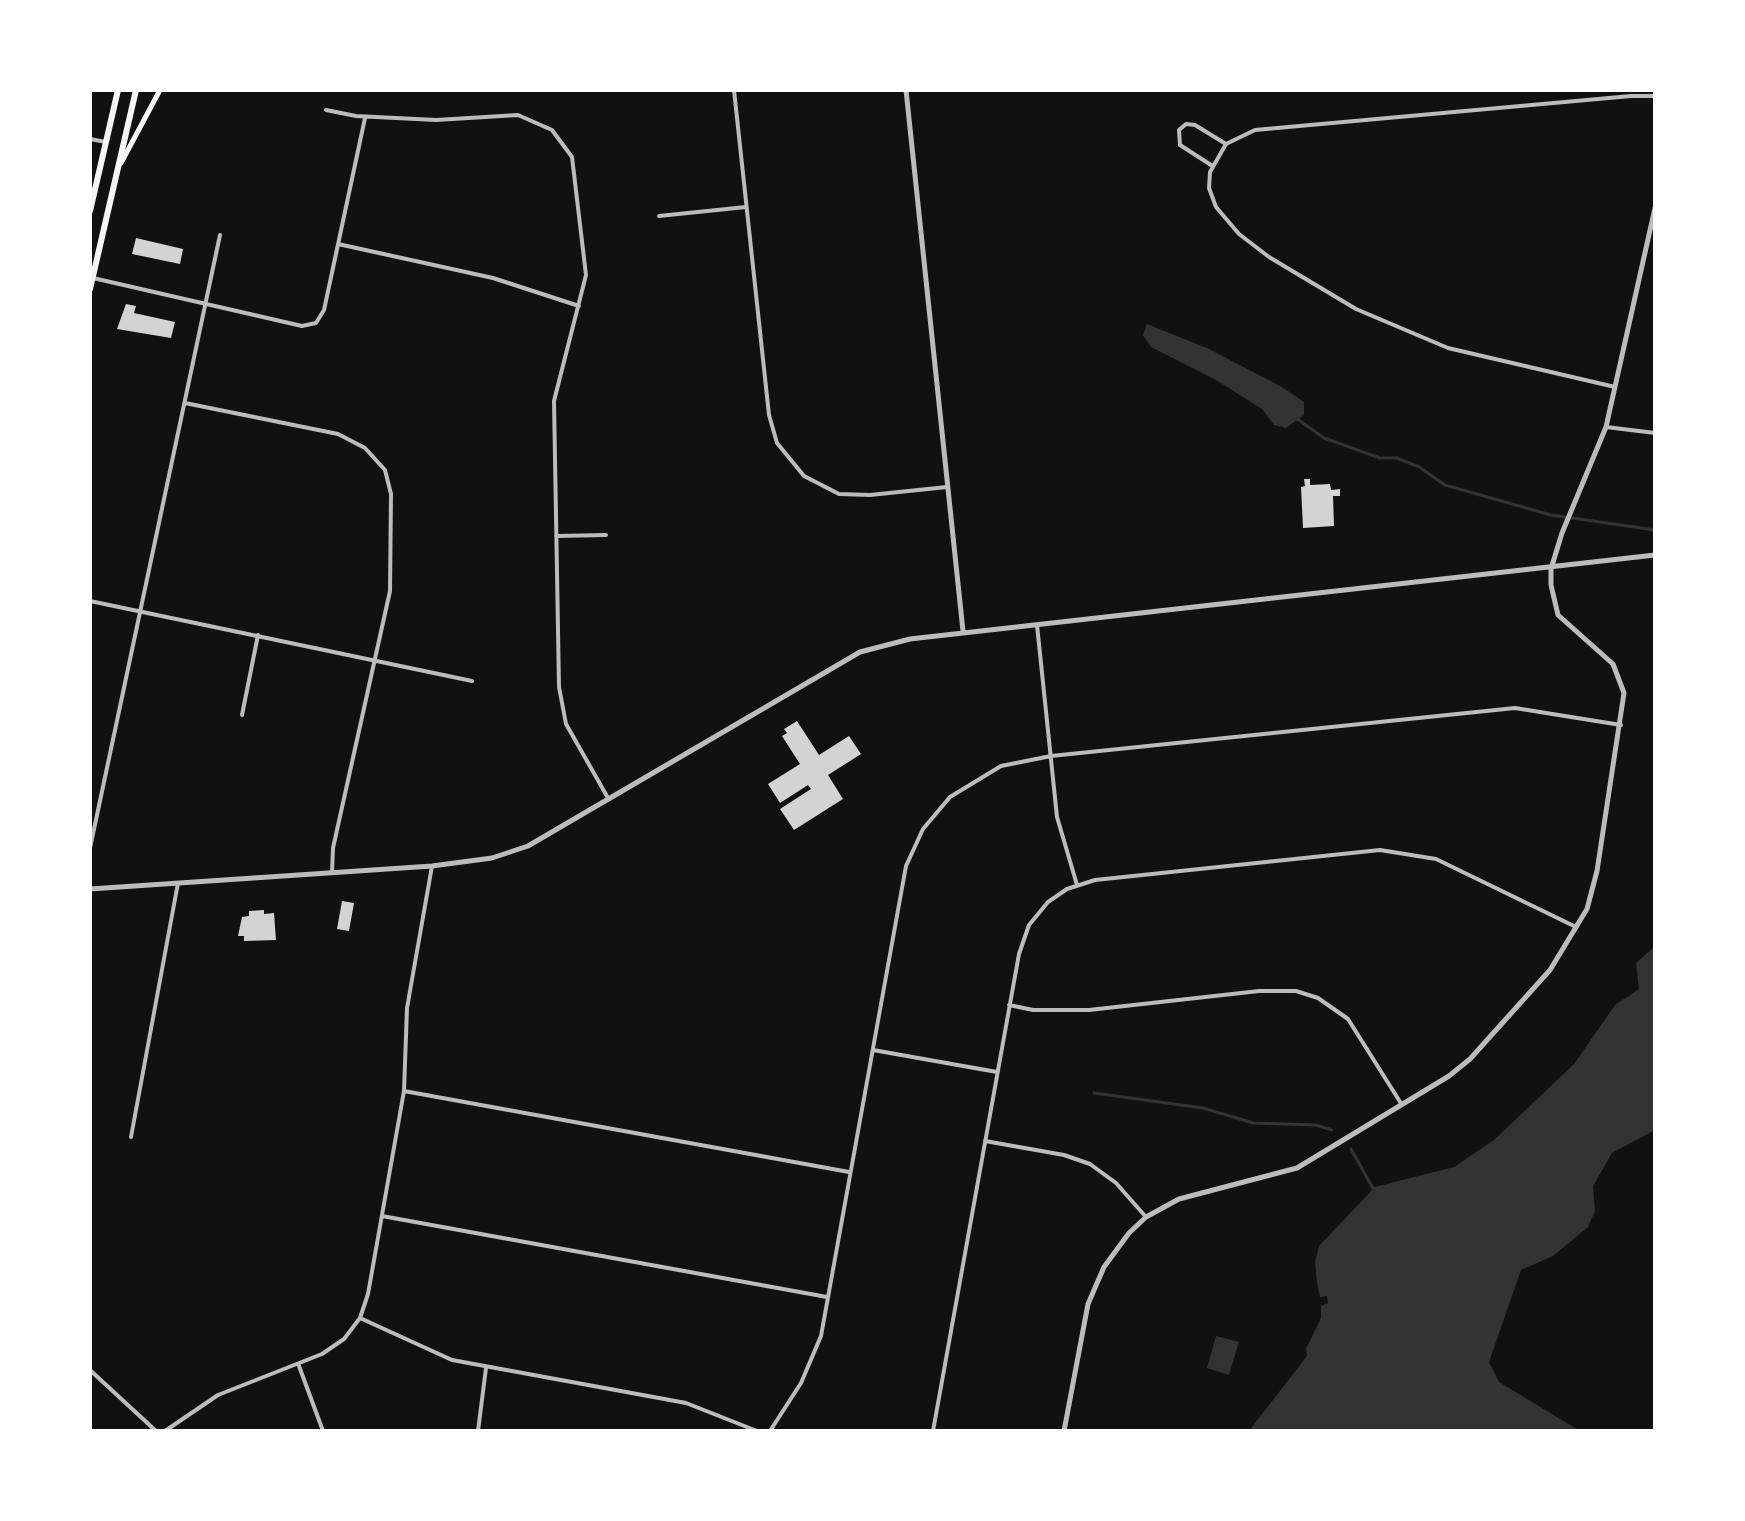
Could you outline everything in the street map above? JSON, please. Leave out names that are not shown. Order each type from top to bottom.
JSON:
[{"type":"highway","points":[[90,211],[118,90]]},
{"type":"highway","points":[[90,289],[136,90]]},
{"type":"main road","points":[[118,167],[160,90]]},
{"type":"street","points":[[734,90],[769,415],[782,452],[804,476],[839,494],[870,495],[947,487]]},
{"type":"street","points":[[906,90],[963,631]]},
{"type":"street","points":[[1615,387],[1448,348],[1356,309],[1269,257],[1231,227],[1212,198],[1211,165],[1226,144],[1255,130],[1655,96]]},
{"type":"street","points":[[326,110],[366,117],[436,120],[513,114],[537,120],[552,130],[570,152],[577,177],[586,269],[580,307],[555,392],[561,707],[571,736],[608,798]]},
{"type":"street","points":[[93,278],[302,326],[316,323],[324,310],[366,117]]},
{"type":"street","points":[[1211,165],[1180,145],[1179,130],[1186,124],[1195,125],[1226,144]]},
{"type":"street","points":[[90,139],[106,142]]},
{"type":"street","points":[[659,216],[746,207]]},
{"type":"street","points":[[1064,1431],[1092,1292],[1110,1257],[1146,1217],[1189,1195],[1288,1173],[1402,1105],[1470,1059],[1550,970],[1578,928],[1595,884],[1624,693],[1618,672],[1602,652],[1558,615],[1551,585],[1551,569],[1565,525],[1606,427],[1655,208]]},
{"type":"street","points":[[90,848],[220,235]]},
{"type":"street","points":[[338,244],[484,275],[580,307]]},
{"type":"street","points":[[185,403],[338,434],[365,448],[385,470],[391,494],[392,577],[333,848],[332,872]]},
{"type":"street","points":[[1606,427],[1655,433]]},
{"type":"street","points":[[556,536],[606,535]]},
{"type":"street","points":[[90,889],[432,866],[510,852],[860,652],[910,639],[1655,555]]},
{"type":"street","points":[[90,601],[472,681]]},
{"type":"street","points":[[1037,625],[1060,835],[1077,885]]},
{"type":"street","points":[[242,715],[258,635]]},
{"type":"street","points":[[770,1431],[815,1355],[903,878],[923,829],[940,806],[975,779],[1015,762],[1051,756],[1515,708],[1621,725]]},
{"type":"street","points":[[933,1431],[1009,1005],[1029,925],[1048,902],[1077,885],[1105,879],[1391,851],[1447,864],[1578,928]]},
{"type":"street","points":[[165,1431],[218,1395],[299,1366],[344,1339],[360,1318],[404,1091],[407,1008],[432,866]]},
{"type":"street","points":[[131,1137],[178,883]]},
{"type":"street","points":[[1009,1005],[1042,1010],[1089,1010],[1259,991],[1296,991],[1318,998],[1348,1019],[1402,1105]]},
{"type":"street","points":[[872,1050],[997,1072]]},
{"type":"street","points":[[404,1091],[849,1172]]},
{"type":"street","points":[[985,1141],[1085,1161],[1116,1183],[1146,1217]]},
{"type":"street","points":[[382,1216],[827,1297]]},
{"type":"street","points":[[360,1318],[439,1356],[486,1368],[686,1403],[757,1431]]},
{"type":"street","points":[[299,1366],[323,1431]]},
{"type":"street","points":[[478,1431],[486,1368]]},
{"type":"street","points":[[91,1371],[156,1431]]},
{"type":"shaded area","points":[[1147,324],[1207,348],[1282,387],[1304,402],[1304,415],[1286,428],[1274,425],[1262,409],[1216,380],[1151,347],[1143,335]]},
{"type":"shaded area","points":[[1655,946],[1655,1130],[1612,1153],[1593,1186],[1595,1211],[1588,1227],[1553,1256],[1521,1270],[1489,1362],[1499,1382],[1580,1431],[1249,1431],[1307,1356],[1306,1349],[1321,1318],[1321,1306],[1328,1303],[1327,1296],[1320,1297],[1317,1283],[1315,1262],[1319,1246],[1375,1187],[1454,1167],[1494,1140],[1574,1064],[1615,1005],[1639,989],[1636,963]]},
{"type":"shaded area","points":[[1216,1336],[1239,1342],[1229,1375],[1207,1368]]},
{"type":"building","points":[[136,238],[183,249],[180,264],[132,254]]},
{"type":"building","points":[[126,304],[136,306],[134,313],[175,322],[171,338],[117,329]]},
{"type":"building","points":[[1304,479],[1310,479],[1310,485],[1330,484],[1331,490],[1340,489],[1340,496],[1333,496],[1334,526],[1303,528],[1301,487],[1305,486]]},
{"type":"building","points":[[797,721],[819,755],[849,736],[861,754],[828,775],[843,799],[794,830],[780,809],[811,789],[808,785],[780,803],[768,784],[800,764],[782,736],[787,733],[784,729]]},
{"type":"building","points":[[342,901],[354,903],[349,931],[337,929]]},
{"type":"building","points":[[264,910],[264,914],[274,913],[276,940],[244,941],[244,936],[238,936],[242,917],[249,916],[249,911]]},
{"type":"waterway","points":[[1296,418],[1324,438],[1380,458],[1397,458],[1419,467],[1445,485],[1551,515],[1655,530]]},
{"type":"waterway","points":[[1094,1093],[1203,1108],[1253,1123],[1316,1125],[1332,1130]]},
{"type":"waterway","points":[[1351,1149],[1375,1192]]}]
